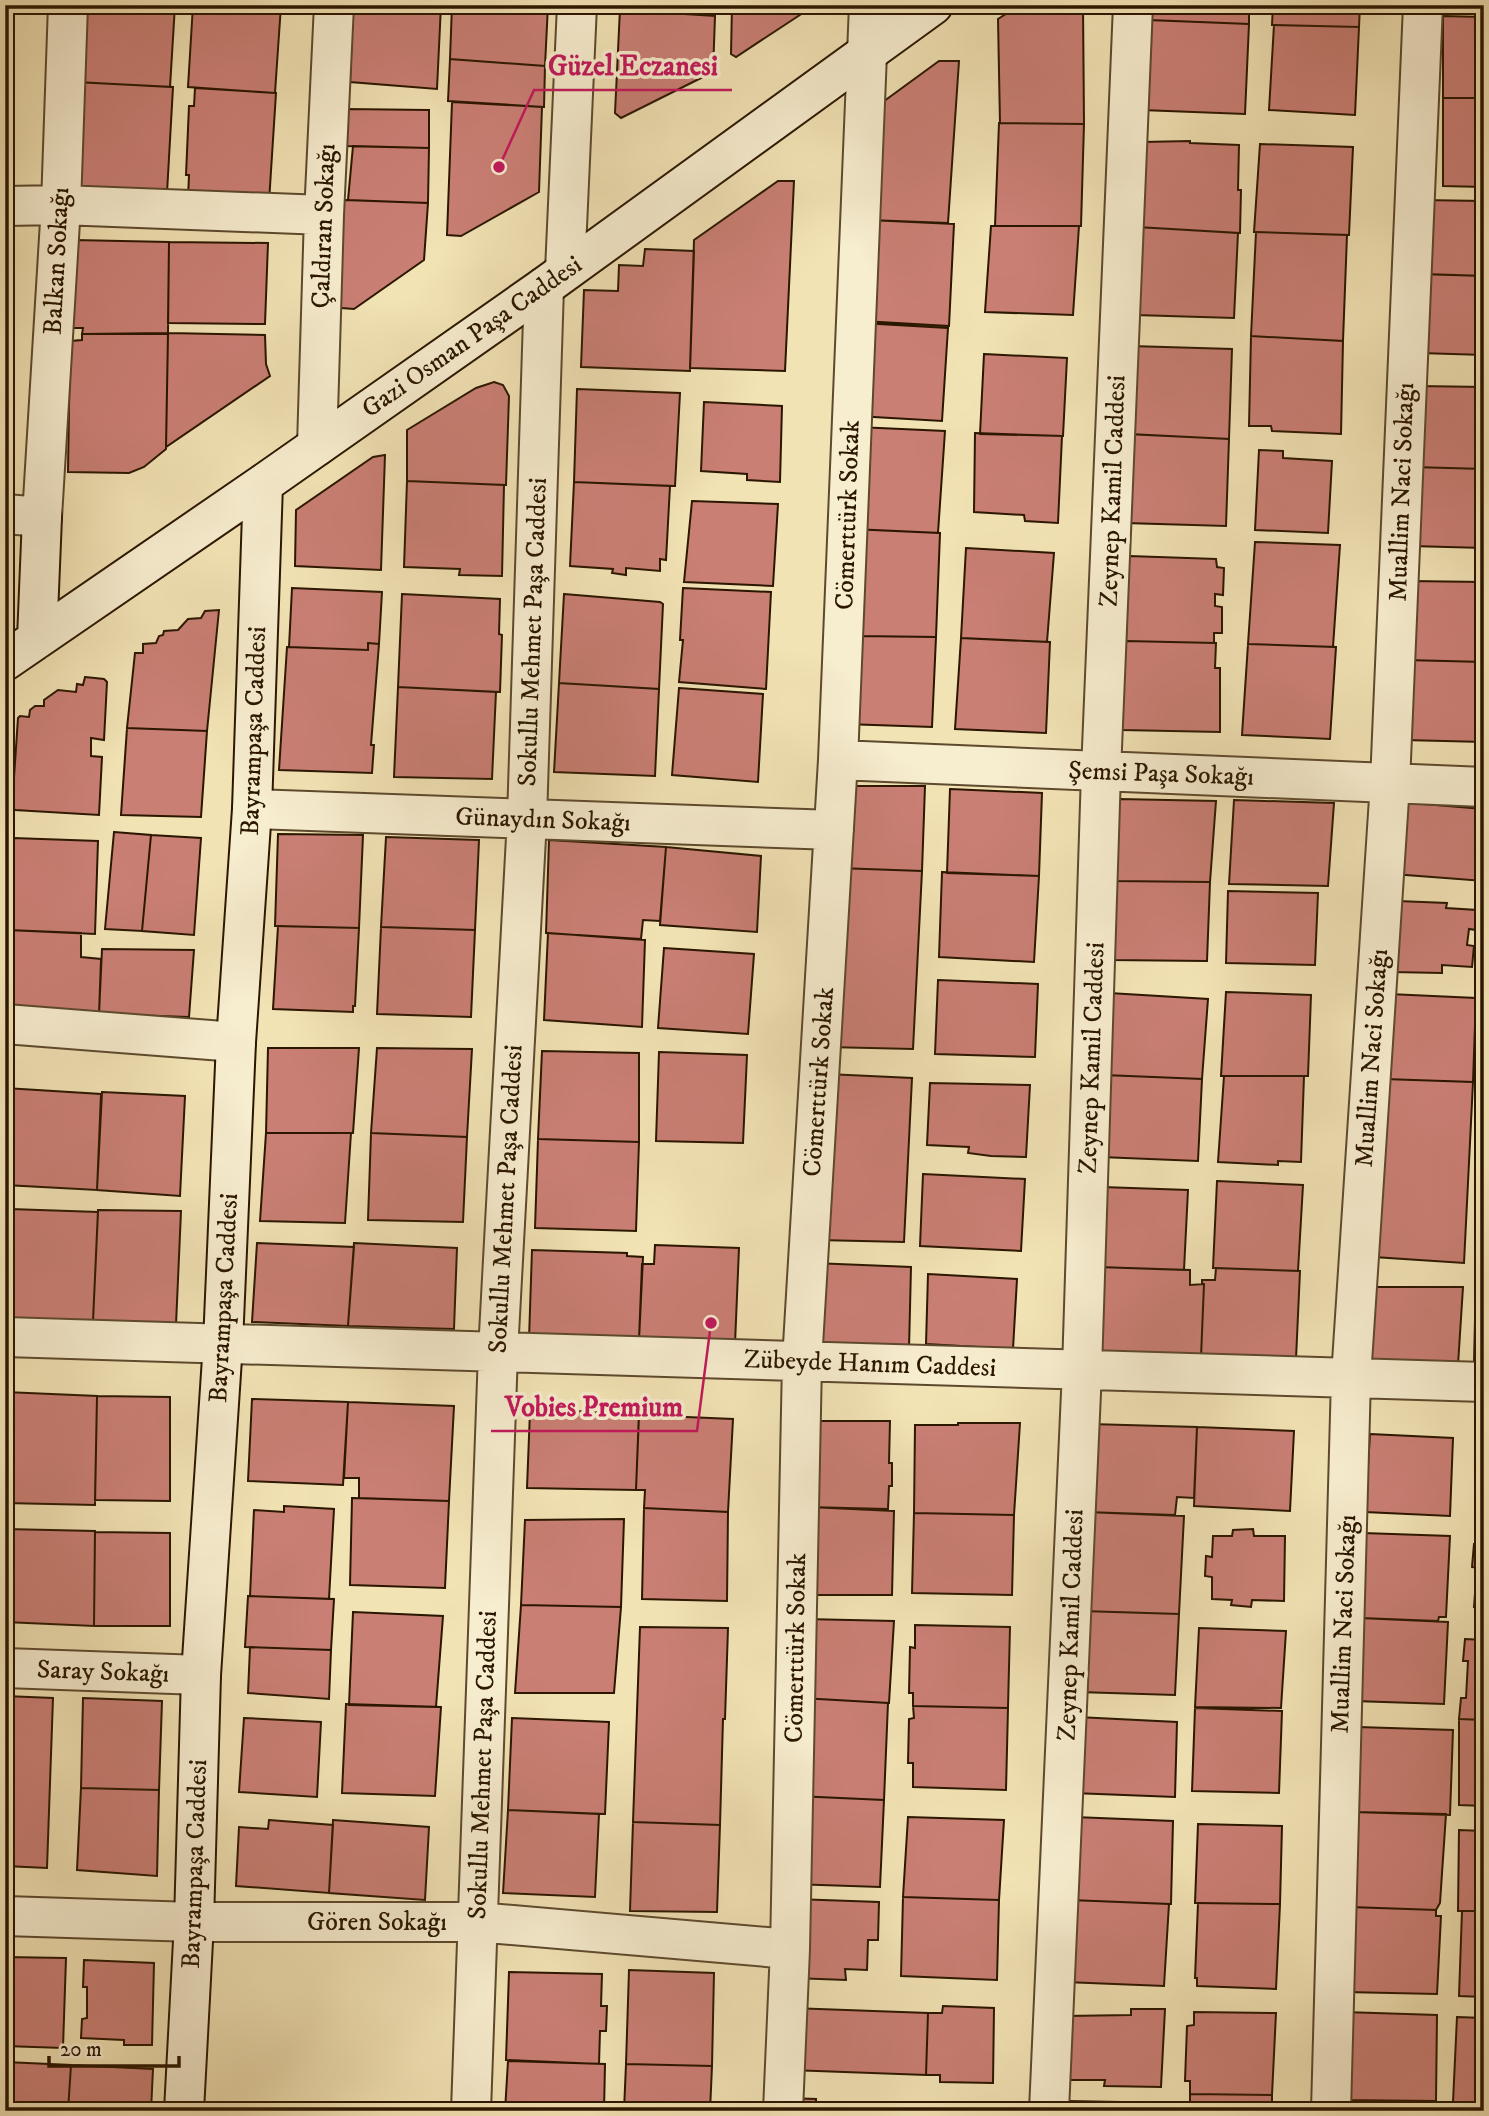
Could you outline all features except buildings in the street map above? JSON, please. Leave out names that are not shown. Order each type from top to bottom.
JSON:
[{"type":"street","name":"Balkan Sokağı","points":[[37,639],[61,205],[68,5]]},
{"type":"street","name":"Çaldıran Sokağı","points":[[317,446],[334,5]]},
{"type":"street","name":"Sokullu Mehmet Paşa Caddesi","points":[[471,2111],[498,1352],[554,279],[577,5]]},
{"type":"street","name":"Cömerttürk Sokak","points":[[783,2111],[790,1949],[802,1362],[838,760],[869,5]]},
{"type":"street","name":"Gazi Osman Paşa Caddesi","points":[[5,661],[554,279],[933,5]]},
{"type":"street","name":"Zeynep Kamil Caddesi","points":[[1049,2111],[1082,1370],[1101,772],[1133,5]]},
{"type":"street","name":"Muallim Naci Sokağı","points":[[1331,2111],[1351,1378],[1390,783],[1423,5]]},
{"type":"street","points":[[5,206],[61,205],[324,215]]},
{"type":"street","name":"Bayrampaşa Caddesi","points":[[184,2111],[194,1922],[201,1675],[223,1343],[236,1042],[253,809],[263,484]]},
{"type":"street","points":[[5,514],[43,517]]},
{"type":"street","name":"Şemsi Paşa Sokağı","points":[[838,760],[1484,787]]},
{"type":"street","name":"Günaydın Sokağı","points":[[253,809],[834,830]]},
{"type":"street","points":[[5,1024],[236,1042]]},
{"type":"street","name":"Zübeyde Hanım Caddesi","points":[[5,1337],[1484,1382]]},
{"type":"street","name":"Saray Sokağı","points":[[5,1668],[201,1675]]},
{"type":"street","name":"Gören Sokağı","points":[[5,1916],[194,1922],[477,1922],[790,1949]]},
{"type":"place","name":"Güzel Eczanesi","points":[[499,167]]},
{"type":"place","name":"Vobies Premium","points":[[711,1323]]}]
